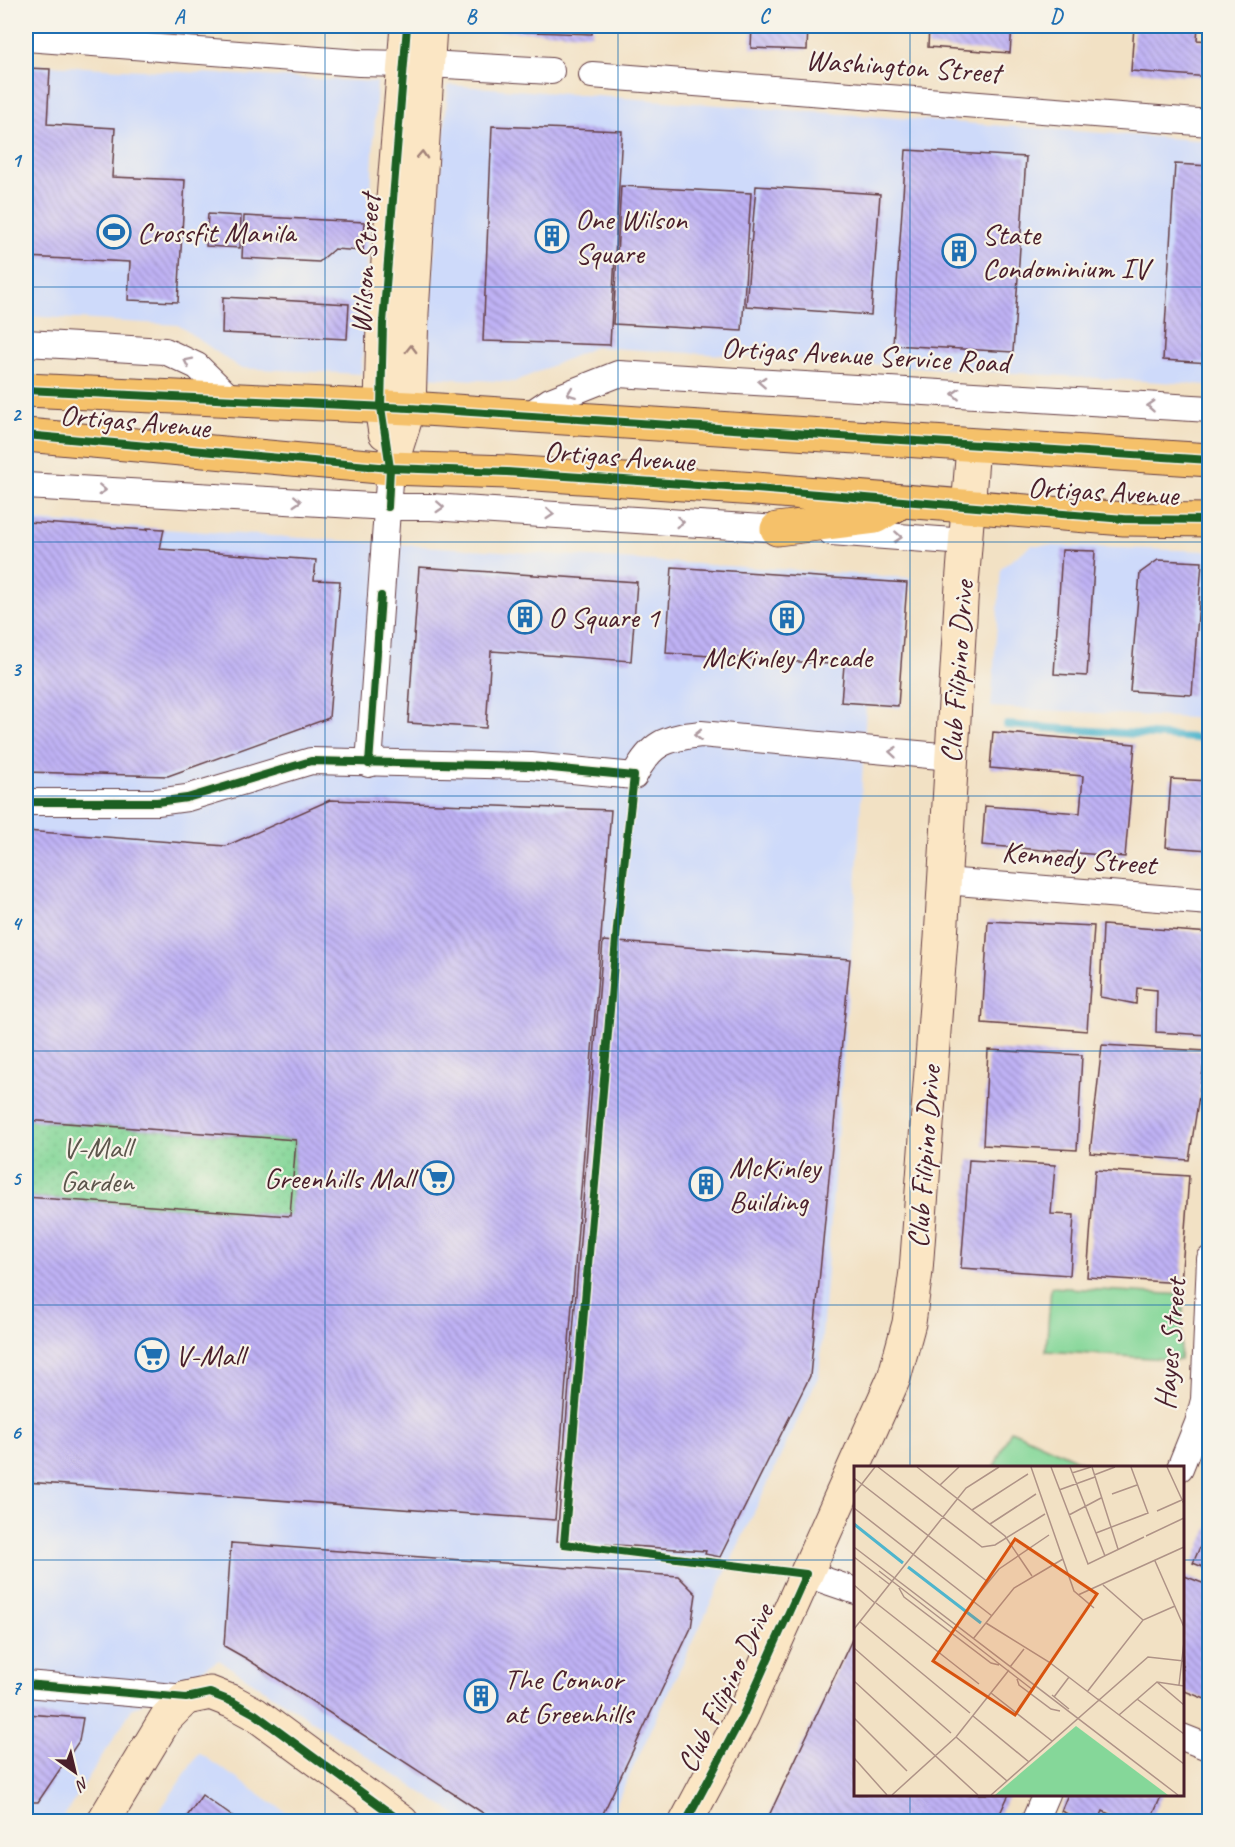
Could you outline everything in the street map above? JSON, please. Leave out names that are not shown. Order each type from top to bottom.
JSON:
[{"type":"main road","name":"Ortigas Avenue","points":[[26,390],[395,407],[1209,460]]},
{"type":"main road","name":"Ortigas Avenue","points":[[26,435],[390,468],[518,473],[902,500],[1124,519],[1209,520]]},
{"type":"main road","points":[[777,529],[875,517],[902,500]]},
{"type":"street","name":"Wilson Street","points":[[369,764],[395,407],[416,64],[407,26]]},
{"type":"street","name":"Wilson Street","points":[[395,407],[383,323],[401,116],[430,26]]},
{"type":"street","points":[[26,38],[359,63],[551,71]]},
{"type":"street","name":"Washington Street","points":[[592,75],[1209,123]]},
{"type":"street","points":[[26,343],[165,351],[197,366],[232,400]]},
{"type":"street","name":"Ortigas Avenue Service Road","points":[[526,417],[550,401],[618,374],[1209,409]]},
{"type":"street","name":"Club Filipino Drive","points":[[854,1466],[894,1378],[909,1323],[916,1271],[973,446]]},
{"type":"street","points":[[26,486],[388,507],[430,507],[966,542]]},
{"type":"street","points":[[26,802],[157,802],[187,798],[312,761],[531,766],[634,776],[647,753],[663,741],[680,736],[701,734],[951,757]]},
{"type":"street","name":"Kennedy Street","points":[[944,882],[1209,902]]},
{"type":"street","name":"Hayes Street","points":[[1180,1466],[1198,1423],[1204,1400],[1209,1259]]},
{"type":"street","name":"Club Filipino Drive","points":[[686,1821],[742,1717],[854,1467]]},
{"type":"street","points":[[806,1574],[854,1591]]},
{"type":"street","points":[[26,1684],[186,1698],[210,1693],[255,1714],[402,1821]]},
{"type":"street","points":[[100,1691],[145,1710],[158,1733]]},
{"type":"street","points":[[103,1821],[166,1718],[186,1698]]},
{"type":"street","points":[[1184,1738],[1209,1748]]},
{"type":"street","points":[[1034,1821],[1045,1796]]},
{"type":"shaded area","points":[[26,64],[377,82],[361,374],[240,368],[178,325],[26,316]]},
{"type":"shaded area","points":[[448,85],[1209,141],[1209,385],[595,347],[514,382],[425,377]]},
{"type":"shaded area","points":[[26,520],[911,578],[901,708],[866,707],[856,892],[819,1375],[608,1821],[466,1821],[219,1660],[132,1709],[61,1821],[26,1821]]},
{"type":"shaded area","points":[[1032,545],[1209,551],[1209,719],[991,707],[1001,568]]},
{"type":"shaded area","points":[[199,1753],[299,1821],[152,1822]]},
{"type":"green space","name":"V-Mall Garden","points":[[26,1120],[296,1140],[290,1216],[26,1197]]},
{"type":"green space","points":[[1051,1287],[1184,1295],[1180,1360],[1046,1351]]},
{"type":"green space","points":[[1011,1430],[1091,1466],[994,1466]]},
{"type":"building","points":[[473,26],[593,26],[592,34],[472,30]]},
{"type":"building","points":[[752,26],[808,26],[807,50],[751,48]]},
{"type":"building","points":[[929,26],[1012,26],[1010,53],[928,47]]},
{"type":"building","points":[[1134,26],[1198,26],[1197,40],[1210,41],[1210,77],[1131,71]]},
{"type":"building","points":[[26,68],[50,69],[47,124],[115,128],[112,177],[185,180],[178,302],[128,300],[130,262],[26,257]]},
{"type":"building","name":"One Wilson Square","points":[[492,126],[622,131],[610,345],[483,341]]},
{"type":"building","name":"State Condominium IV","points":[[906,150],[1026,157],[1013,352],[893,345]]},
{"type":"building","points":[[1175,164],[1210,166],[1210,363],[1163,360]]},
{"type":"building","points":[[621,186],[751,193],[742,331],[613,324]]},
{"type":"building","points":[[756,186],[880,194],[871,315],[746,306]]},
{"type":"building","points":[[208,214],[241,216],[240,248],[206,246]]},
{"type":"building","points":[[244,216],[365,222],[363,251],[334,249],[319,262],[242,258]]},
{"type":"building","points":[[223,297],[349,304],[347,339],[222,333]]},
{"type":"building","points":[[26,522],[147,530],[147,528],[164,529],[160,549],[316,560],[314,580],[340,581],[329,718],[168,776],[26,772]]},
{"type":"building","points":[[1062,550],[1095,551],[1087,676],[1054,674]]},
{"type":"building","points":[[1158,560],[1202,562],[1192,695],[1130,691],[1140,573]]},
{"type":"building","name":"O Square 1","points":[[419,567],[637,582],[631,661],[491,651],[486,728],[408,723]]},
{"type":"building","name":"McKinley Arcade","points":[[672,567],[907,583],[898,706],[841,702],[844,665],[666,653]]},
{"type":"building","points":[[993,732],[1135,744],[1125,857],[982,845],[985,806],[1080,813],[1083,776],[990,768]]},
{"type":"building","points":[[1171,779],[1210,781],[1210,850],[1166,847]]},
{"type":"building","name":"Greenhills Mall","points":[[330,800],[611,810],[555,1520],[26,1482],[26,1197],[290,1216],[296,1140],[26,1120],[26,831],[226,846]]},
{"type":"building","points":[[988,921],[1094,926],[1087,1031],[982,1023]]},
{"type":"building","points":[[1103,925],[1210,933],[1209,1035],[1156,1032],[1157,990],[1137,988],[1136,1004],[1100,997]]},
{"type":"building","name":"McKinley Building","points":[[603,941],[850,959],[810,1376],[720,1557],[705,1554],[706,1551],[557,1541]]},
{"type":"building","points":[[1102,1045],[1206,1051],[1189,1160],[1090,1153]]},
{"type":"building","points":[[988,1050],[1082,1055],[1077,1150],[983,1145]]},
{"type":"building","points":[[969,1160],[1055,1165],[1051,1214],[1074,1215],[1070,1275],[961,1268]]},
{"type":"building","points":[[1095,1170],[1189,1176],[1181,1283],[1087,1277]]},
{"type":"building","points":[[1210,1524],[1210,1570],[1193,1563]]},
{"type":"building","name":"The Connor at Greenhills","points":[[231,1543],[678,1576],[696,1594],[691,1628],[599,1822],[530,1822],[486,1815],[224,1646]]},
{"type":"building","points":[[1184,1576],[1210,1586],[1210,1701],[1184,1691]]},
{"type":"building","points":[[854,1635],[854,1796],[1008,1796],[996,1822],[766,1822]]},
{"type":"building","points":[[26,1714],[83,1718],[79,1741],[38,1802],[26,1802]]},
{"type":"building","points":[[202,1795],[240,1822],[183,1822]]},
{"type":"building","points":[[1067,1796],[1161,1796],[1150,1822],[1126,1822],[1103,1811],[1098,1822],[1085,1822],[1061,1811]]},
{"type":"waterway","points":[[1007,725],[1210,739]]},
{"type":"cycle path","points":[[388,507],[390,468],[381,407],[383,323],[407,26]]},
{"type":"cycle path","points":[[26,390],[409,408],[1210,460]]},
{"type":"cycle path","points":[[26,435],[390,468],[507,472],[756,489],[1124,519],[1210,520]]},
{"type":"cycle path","points":[[369,764],[381,596]]},
{"type":"cycle path","points":[[26,802],[157,802],[187,798],[311,761],[531,766],[634,776],[617,928],[564,1544],[806,1574],[742,1717],[686,1822]]},
{"type":"cycle path","points":[[26,1684],[186,1698],[210,1693],[255,1714],[402,1822]]},
{"type":"place","name":"Crossfit Manila","points":[[114,232]]},
{"type":"place","name":"One Wilson Square","points":[[552,236]]},
{"type":"place","name":"State Condominium IV","points":[[959,251]]},
{"type":"place","name":"O Square 1","points":[[525,617]]},
{"type":"place","name":"McKinley Arcade","points":[[787,618]]},
{"type":"place","name":"Greenhills Mall","points":[[437,1178]]},
{"type":"place","name":"McKinley Building","points":[[706,1184]]},
{"type":"place","name":"V-Mall","points":[[152,1355]]},
{"type":"place","name":"The Connor at Greenhills","points":[[481,1696]]}]
